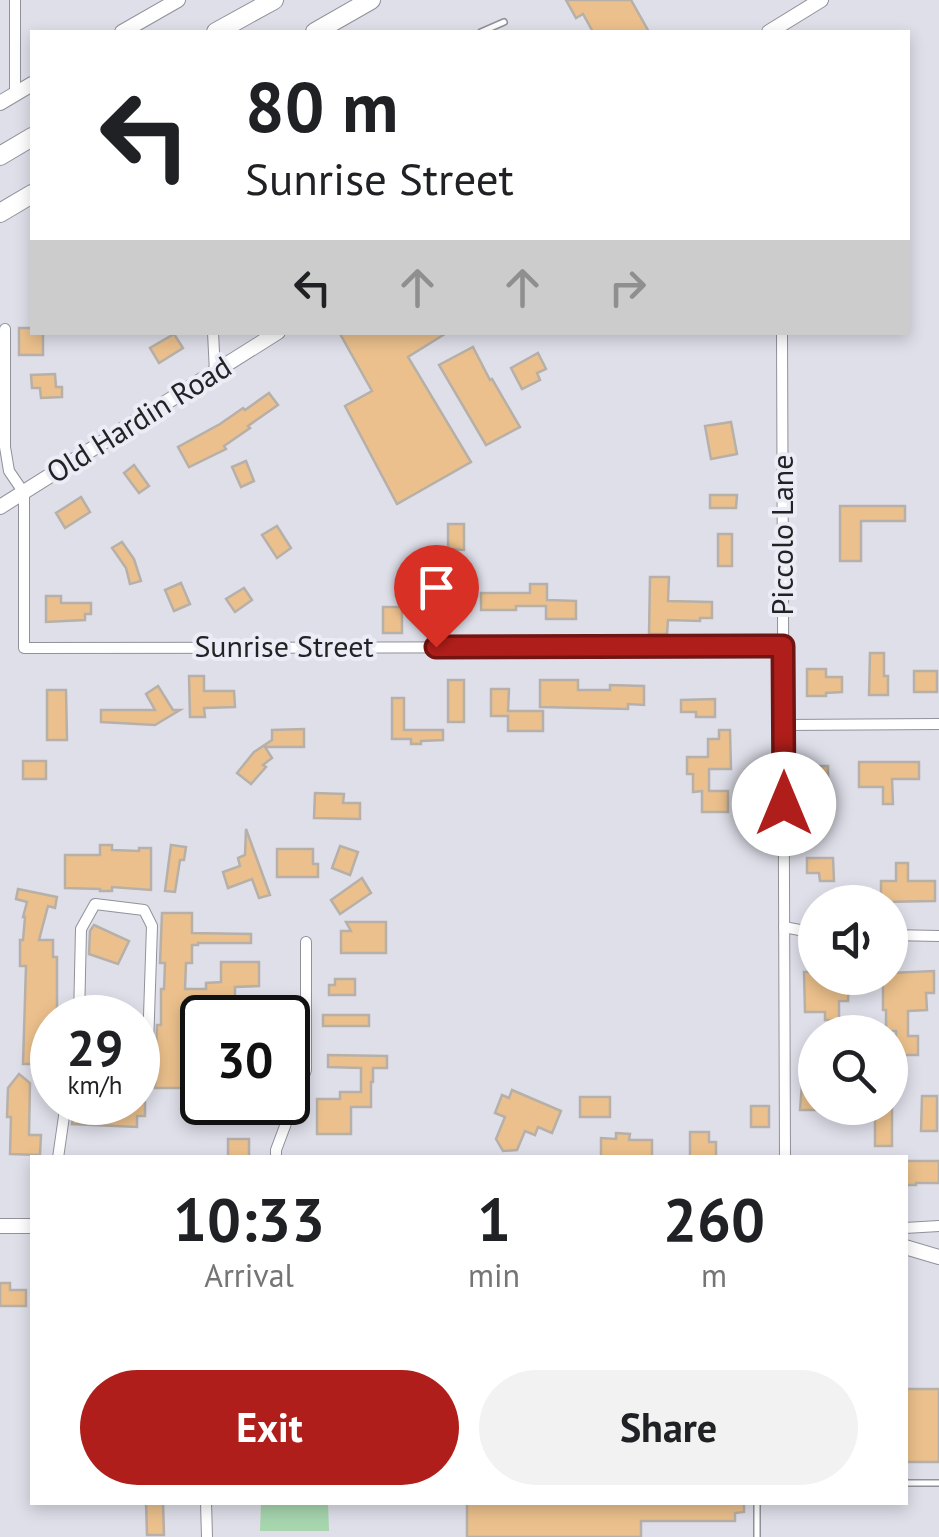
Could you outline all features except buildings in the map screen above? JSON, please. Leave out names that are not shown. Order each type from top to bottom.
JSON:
[{"type":"highway","points":[[220,30],[274,0]]},
{"type":"highway","points":[[318,30],[371,0]]},
{"type":"highway","points":[[0,156],[30,138]]},
{"type":"highway","points":[[0,213],[30,195]]},
{"type":"main road","points":[[126,30],[178,0]]},
{"type":"main road","points":[[777,30],[821,0]]},
{"type":"main road","points":[[0,102],[30,85]]},
{"type":"main road","name":"Old Hardin Road","points":[[0,507],[273,335]]},
{"type":"main road","points":[[0,1226],[30,1226]]},
{"type":"main road","points":[[908,1248],[939,1257]]},
{"type":"street","points":[[15,0],[15,94]]},
{"type":"street","points":[[5,329],[5,447],[9,470],[24,493]]},
{"type":"street","points":[[213,335],[214,372]]},
{"type":"street","name":"Piccolo Lane","points":[[782,335],[785,1155]]},
{"type":"street","name":"Sunrise Street","points":[[24,493],[24,648],[783,646]]},
{"type":"street","points":[[784,725],[939,724]]},
{"type":"street","points":[[80,995],[81,929],[95,904],[144,910],[152,926],[149,995]]},
{"type":"street","points":[[784,927],[798,930]]},
{"type":"street","points":[[908,935],[939,936]]},
{"type":"street","points":[[276,1155],[306,1070],[306,942]]},
{"type":"street","points":[[58,1155],[63,1125]]},
{"type":"street","points":[[908,1228],[939,1226]]},
{"type":"street","points":[[206,1505],[206,1537]]},
{"type":"lane","points":[[486,30],[504,22]]},
{"type":"lane","points":[[908,1482],[939,1482]]},
{"type":"lane","points":[[757,1505],[757,1537]]},
{"type":"green space","points":[[261,1505],[328,1505],[329,1531],[260,1531]]},
{"type":"route","points":[[436,647],[783,646],[784,804]]}]
